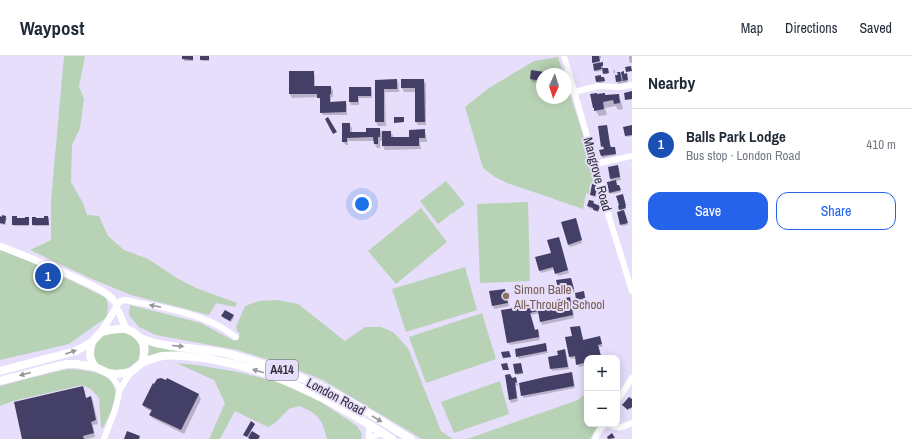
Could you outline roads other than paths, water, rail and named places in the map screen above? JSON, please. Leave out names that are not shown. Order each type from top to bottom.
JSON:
[{"type":"highway","points":[[0,371],[68,354],[92,342],[101,332],[110,330],[126,329],[134,332],[144,345],[143,362],[131,372],[120,374],[108,373],[95,367],[66,364],[0,381]]},
{"type":"highway","name":"London Road","points":[[140,338],[164,345],[205,349],[229,354],[279,369],[325,388],[411,439]]},
{"type":"highway","points":[[92,342],[90,355],[95,367]]},
{"type":"highway","name":"London Road","points":[[143,362],[164,356],[179,356],[220,361],[275,376],[319,395],[392,439]]},
{"type":"main road","points":[[0,246],[42,262],[109,296],[114,300],[126,329]]},
{"type":"main road","points":[[101,332],[116,306]]},
{"type":"street","name":"Mangrove Road","points":[[564,56],[609,217],[630,279],[632,291]]},
{"type":"street","points":[[574,92],[599,86],[619,87],[632,85]]},
{"type":"street","points":[[595,164],[632,156]]},
{"type":"street","points":[[116,306],[121,301],[126,300],[182,312],[223,328],[236,337]]},
{"type":"street","points":[[104,439],[115,410],[120,389],[131,372]]},
{"type":"street","points":[[108,373],[120,389]]},
{"type":"street","points":[[620,396],[632,378]]},
{"type":"street","points":[[616,427],[619,428],[632,423]]},
{"type":"street","points":[[369,425],[368,438],[382,433]]},
{"type":"street","points":[[595,439],[602,427]]},
{"type":"place","name":"Balls Park Lodge","points":[[48,276]]},
{"type":"place","name":"Simon Balle All-Through School","points":[[506,296]]}]
